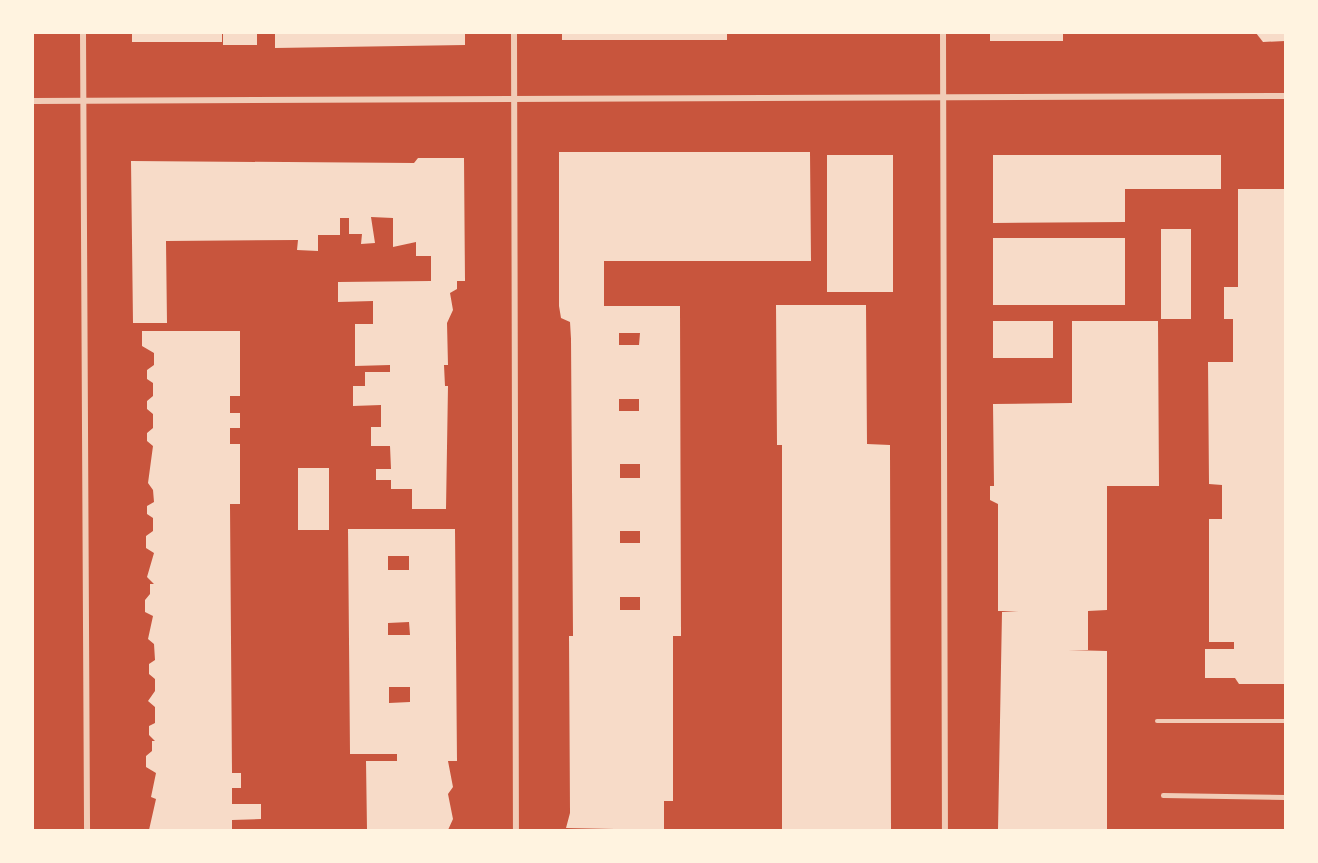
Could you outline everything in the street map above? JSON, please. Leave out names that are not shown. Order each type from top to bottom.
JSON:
[{"type":"street","points":[[83,33],[87,830]]},
{"type":"street","points":[[513,33],[516,830]]},
{"type":"street","points":[[943,33],[945,830]]},
{"type":"street","points":[[33,101],[1285,96]]},
{"type":"lane","points":[[1157,721],[1285,721]]},
{"type":"lane","points":[[1163,795],[1285,797]]},
{"type":"building","points":[[132,33],[222,33],[222,42],[132,42]]},
{"type":"building","points":[[223,33],[257,33],[257,45],[223,45]]},
{"type":"building","points":[[275,33],[465,33],[465,45],[275,48]]},
{"type":"building","points":[[562,33],[727,33],[727,40],[562,40]]},
{"type":"building","points":[[990,33],[1063,33],[1063,41],[990,41]]},
{"type":"building","points":[[1256,33],[1285,33],[1285,41],[1263,42]]},
{"type":"building","points":[[559,152],[810,152],[811,261],[604,261],[604,306],[680,306],[681,636],[673,636],[673,801],[664,801],[664,830],[566,828],[570,813],[569,636],[573,636],[571,339],[570,322],[561,318],[559,306]],"holes":[[[619,333],[640,333],[639,345],[619,345]],[[619,399],[639,399],[639,411],[619,411]],[[620,464],[640,464],[640,478],[620,478]],[[620,531],[640,531],[640,543],[620,543]],[[620,597],[640,597],[640,610],[620,610]]]},
{"type":"building","points":[[827,155],[893,155],[893,292],[827,292]]},
{"type":"building","points":[[993,155],[1221,155],[1221,189],[1125,189],[1125,222],[993,223]]},
{"type":"building","points":[[418,158],[464,158],[465,281],[457,281],[457,289],[450,293],[453,310],[447,323],[448,365],[444,365],[445,386],[448,386],[446,509],[412,509],[412,489],[391,489],[391,480],[376,480],[376,469],[391,469],[390,446],[371,446],[371,427],[381,427],[381,405],[353,406],[353,386],[365,386],[365,372],[390,372],[390,365],[355,366],[355,324],[373,324],[373,301],[338,302],[338,282],[431,281],[431,256],[416,256],[416,242],[393,247],[393,218],[371,217],[375,243],[361,244],[362,234],[349,234],[349,218],[340,218],[340,235],[318,235],[318,251],[297,250],[298,240],[166,241],[167,323],[133,323],[131,161],[414,163]]},
{"type":"building","points":[[1238,189],[1285,189],[1285,684],[1239,684],[1235,678],[1205,678],[1205,649],[1234,649],[1234,642],[1209,642],[1209,519],[1222,519],[1222,485],[1209,484],[1208,362],[1233,362],[1233,319],[1224,319],[1224,287],[1238,287]]},
{"type":"building","points":[[1161,229],[1191,229],[1191,319],[1161,319]]},
{"type":"building","points":[[993,238],[1125,238],[1125,305],[993,305]]},
{"type":"building","points":[[776,305],[866,305],[867,444],[890,445],[891,830],[782,830],[782,445],[777,445]]},
{"type":"building","points":[[993,321],[1053,321],[1053,358],[993,358]]},
{"type":"building","points":[[1072,321],[1158,321],[1159,486],[1107,486],[1107,610],[1088,611],[1088,650],[1068,650],[1107,651],[1107,830],[998,830],[1002,612],[1018,611],[998,611],[998,504],[990,500],[990,486],[994,486],[993,404],[1072,403]]},
{"type":"building","points":[[142,331],[240,331],[240,396],[230,396],[230,413],[240,413],[240,428],[230,428],[230,444],[240,444],[240,504],[230,504],[232,773],[241,773],[241,788],[232,788],[232,804],[261,804],[261,819],[232,820],[232,830],[149,830],[156,799],[151,797],[156,773],[146,767],[146,756],[152,751],[152,741],[155,741],[149,735],[149,726],[155,723],[155,707],[148,701],[155,691],[155,679],[149,674],[149,664],[155,660],[154,644],[148,639],[153,616],[145,612],[145,600],[150,594],[150,584],[154,584],[147,577],[154,553],[146,548],[146,536],[153,531],[153,518],[147,514],[147,506],[154,502],[153,490],[148,483],[153,446],[147,441],[147,433],[153,428],[153,414],[147,409],[147,401],[153,396],[153,383],[147,379],[147,370],[154,365],[154,353],[142,346]]},
{"type":"building","points":[[298,468],[329,468],[329,530],[298,530]]},
{"type":"building","points":[[348,529],[455,529],[457,761],[448,761],[453,787],[448,794],[453,819],[448,830],[367,830],[366,761],[397,761],[397,754],[350,754]],"holes":[[[388,556],[409,556],[409,570],[388,570]],[[409,622],[410,635],[388,635],[388,623]],[[389,687],[410,687],[410,702],[389,703]]]}]
